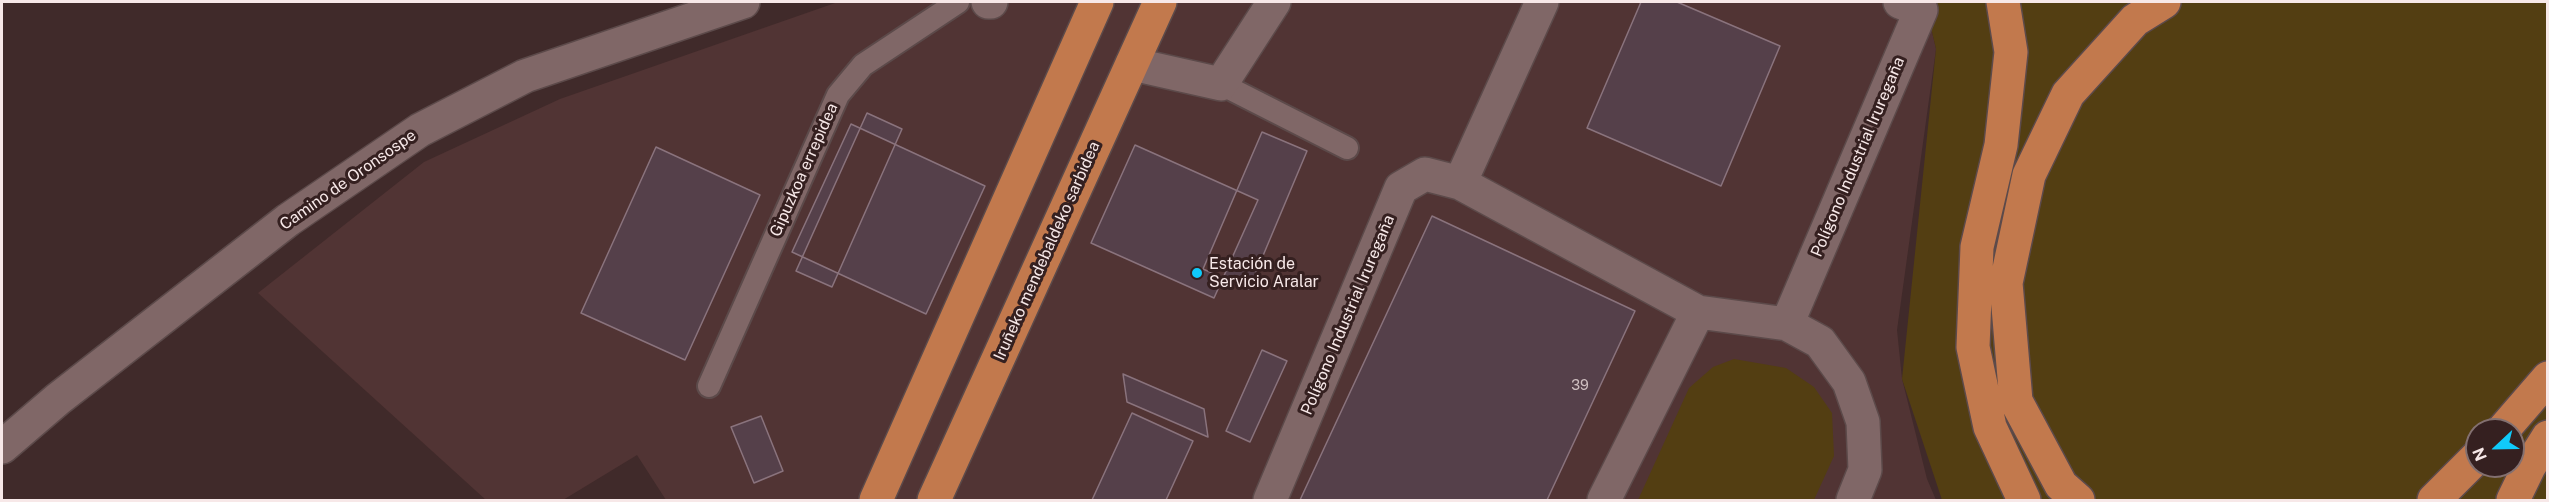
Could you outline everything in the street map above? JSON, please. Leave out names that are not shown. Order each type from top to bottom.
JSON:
[{"type":"highway","points":[[876,501],[1097,2]]},
{"type":"highway","name":"Iruñeko mendebaldeko sarbidea","points":[[934,501],[1160,2]]},
{"type":"highway","points":[[2003,2],[2011,52],[2001,144],[1977,246],[1973,347],[1990,427],[2024,501]]},
{"type":"highway","points":[[2078,501],[2061,485],[2016,400],[2006,283],[2030,175],[2068,94],[2135,20],[2164,2]]},
{"type":"highway","points":[[2512,418],[2547,378]]},
{"type":"highway","points":[[2513,501],[2529,467],[2547,437]]},
{"type":"highway","points":[[2434,501],[2465,469]]},
{"type":"street","name":"Camino de Oronsospe","points":[[2,447],[58,399],[288,220],[420,130],[525,76],[743,2]]},
{"type":"street","points":[[1132,64],[1221,84],[1274,2]]},
{"type":"street","points":[[1460,183],[1542,2]]},
{"type":"street","name":"Polígono Industrial Iruregaña","points":[[1786,324],[1921,10],[1900,2]]},
{"type":"street","name":"Polígono Industrial Iruregaña","points":[[1270,501],[1401,188],[1425,174],[1460,183],[1698,312],[1786,324],[1820,342],[1849,382],[1863,422],[1865,470],[1853,501]]},
{"type":"street","points":[[1604,501],[1698,312]]},
{"type":"lane","name":"Gipuzkoa errepidea","points":[[709,386],[838,95],[863,65],[958,2]]},
{"type":"lane","points":[[1221,84],[1347,148]]},
{"type":"shaded area","points":[[838,2],[1925,2],[1936,49],[1897,330],[1902,379],[1927,479],[1936,500],[666,500],[637,455],[563,500],[486,500],[258,293],[424,162],[560,99]]},
{"type":"shaded area","points":[[1925,2],[2547,2],[2547,500],[1942,500],[1902,379],[1936,49]]},
{"type":"shaded area","points":[[1734,359],[1786,368],[1814,387],[1832,413],[1834,456],[1814,500],[1638,500],[1689,388],[1713,367]]},
{"type":"building","points":[[1641,2],[1677,2],[1780,46],[1721,186],[1587,128]]},
{"type":"building","points":[[867,113],[902,129],[832,287],[796,271]]},
{"type":"building","points":[[851,124],[985,186],[926,314],[792,252]]},
{"type":"building","points":[[1262,132],[1307,151],[1249,289],[1203,269]]},
{"type":"building","points":[[1135,145],[1258,200],[1214,298],[1091,243]]},
{"type":"building","points":[[656,147],[760,195],[685,360],[581,313]]},
{"type":"building","points":[[1432,216],[1635,311],[1547,500],[1300,500]]},
{"type":"building","points":[[1262,350],[1287,361],[1250,442],[1226,431]]},
{"type":"building","points":[[1123,374],[1204,409],[1208,437],[1127,402]]},
{"type":"building","points":[[1132,413],[1193,441],[1166,500],[1092,500]]},
{"type":"building","points":[[761,416],[783,471],[754,483],[731,427]]},
{"type":"place","name":"Estación de Servicio Aralar","points":[[1197,273]]}]
